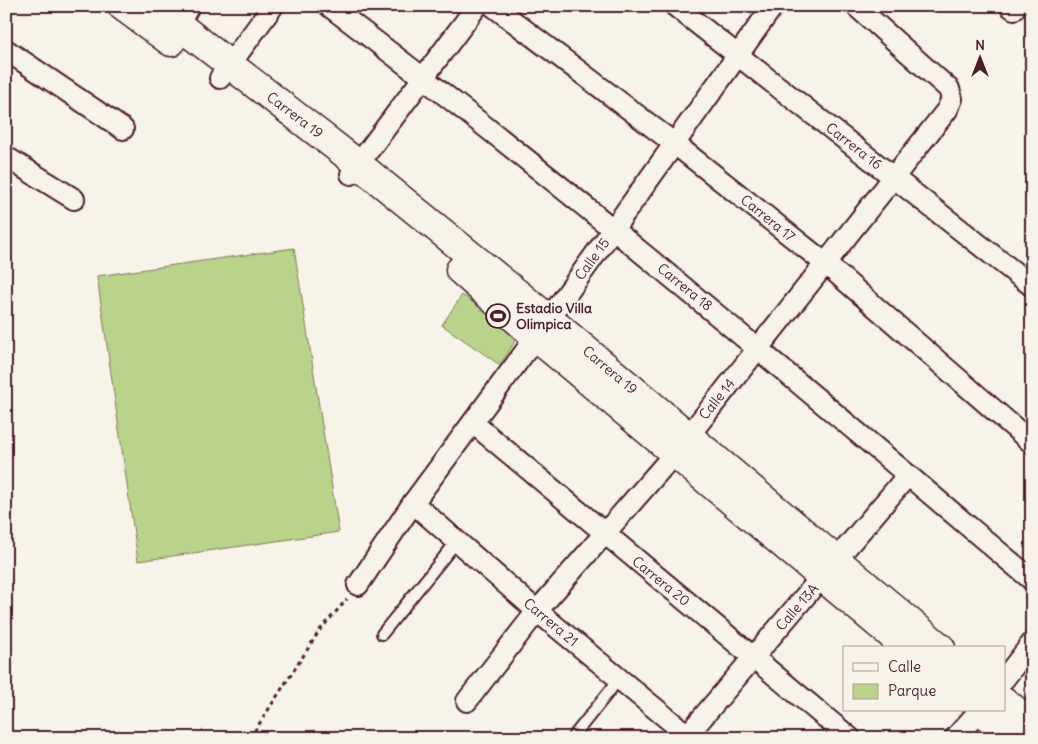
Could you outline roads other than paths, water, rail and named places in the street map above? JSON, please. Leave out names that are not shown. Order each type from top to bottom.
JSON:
[{"type":"street","name":"Carrera 19","points":[[122,6],[179,23]]},
{"type":"street","name":"Carrera 19","points":[[154,6],[179,23],[225,72],[354,169],[830,568],[938,646]]},
{"type":"street","points":[[225,72],[273,6]]},
{"type":"street","name":"Carrera 18","points":[[329,6],[422,76],[760,348],[1032,580]]},
{"type":"street","points":[[354,169],[422,76],[477,6]]},
{"type":"street","name":"Carrera 17","points":[[493,6],[676,144],[826,264],[1032,442]]},
{"type":"street","name":"Carrera 16","points":[[675,6],[1032,286]]},
{"type":"street","name":"Calle 15","points":[[358,585],[413,503],[676,144],[773,6]]},
{"type":"street","name":"Calle 14","points":[[467,701],[537,611],[682,444],[760,348],[947,110],[952,99],[949,89],[856,6]]},
{"type":"street","points":[[6,50],[123,129]]},
{"type":"street","points":[[6,157],[74,198]]},
{"type":"street","name":"Carrera 20","points":[[473,423],[603,534],[755,656],[850,738]]},
{"type":"street","name":"Calle 13A","points":[[688,737],[908,475]]},
{"type":"street","name":"Carrera 21","points":[[413,503],[537,611],[620,678],[688,737]]},
{"type":"street","name":"Carrera 19","points":[[830,568],[904,646]]},
{"type":"street","points":[[1006,676],[1032,643]]},
{"type":"street","points":[[1006,703],[1032,724]]},
{"type":"street","points":[[955,738],[978,712]]},
{"type":"street","points":[[982,712],[1013,738]]},
{"type":"lane","points":[[382,634],[457,541]]},
{"type":"lane","points":[[572,738],[620,678]]},
{"type":"place","name":"Estadio Villa Olimpica","points":[[498,316]]}]
